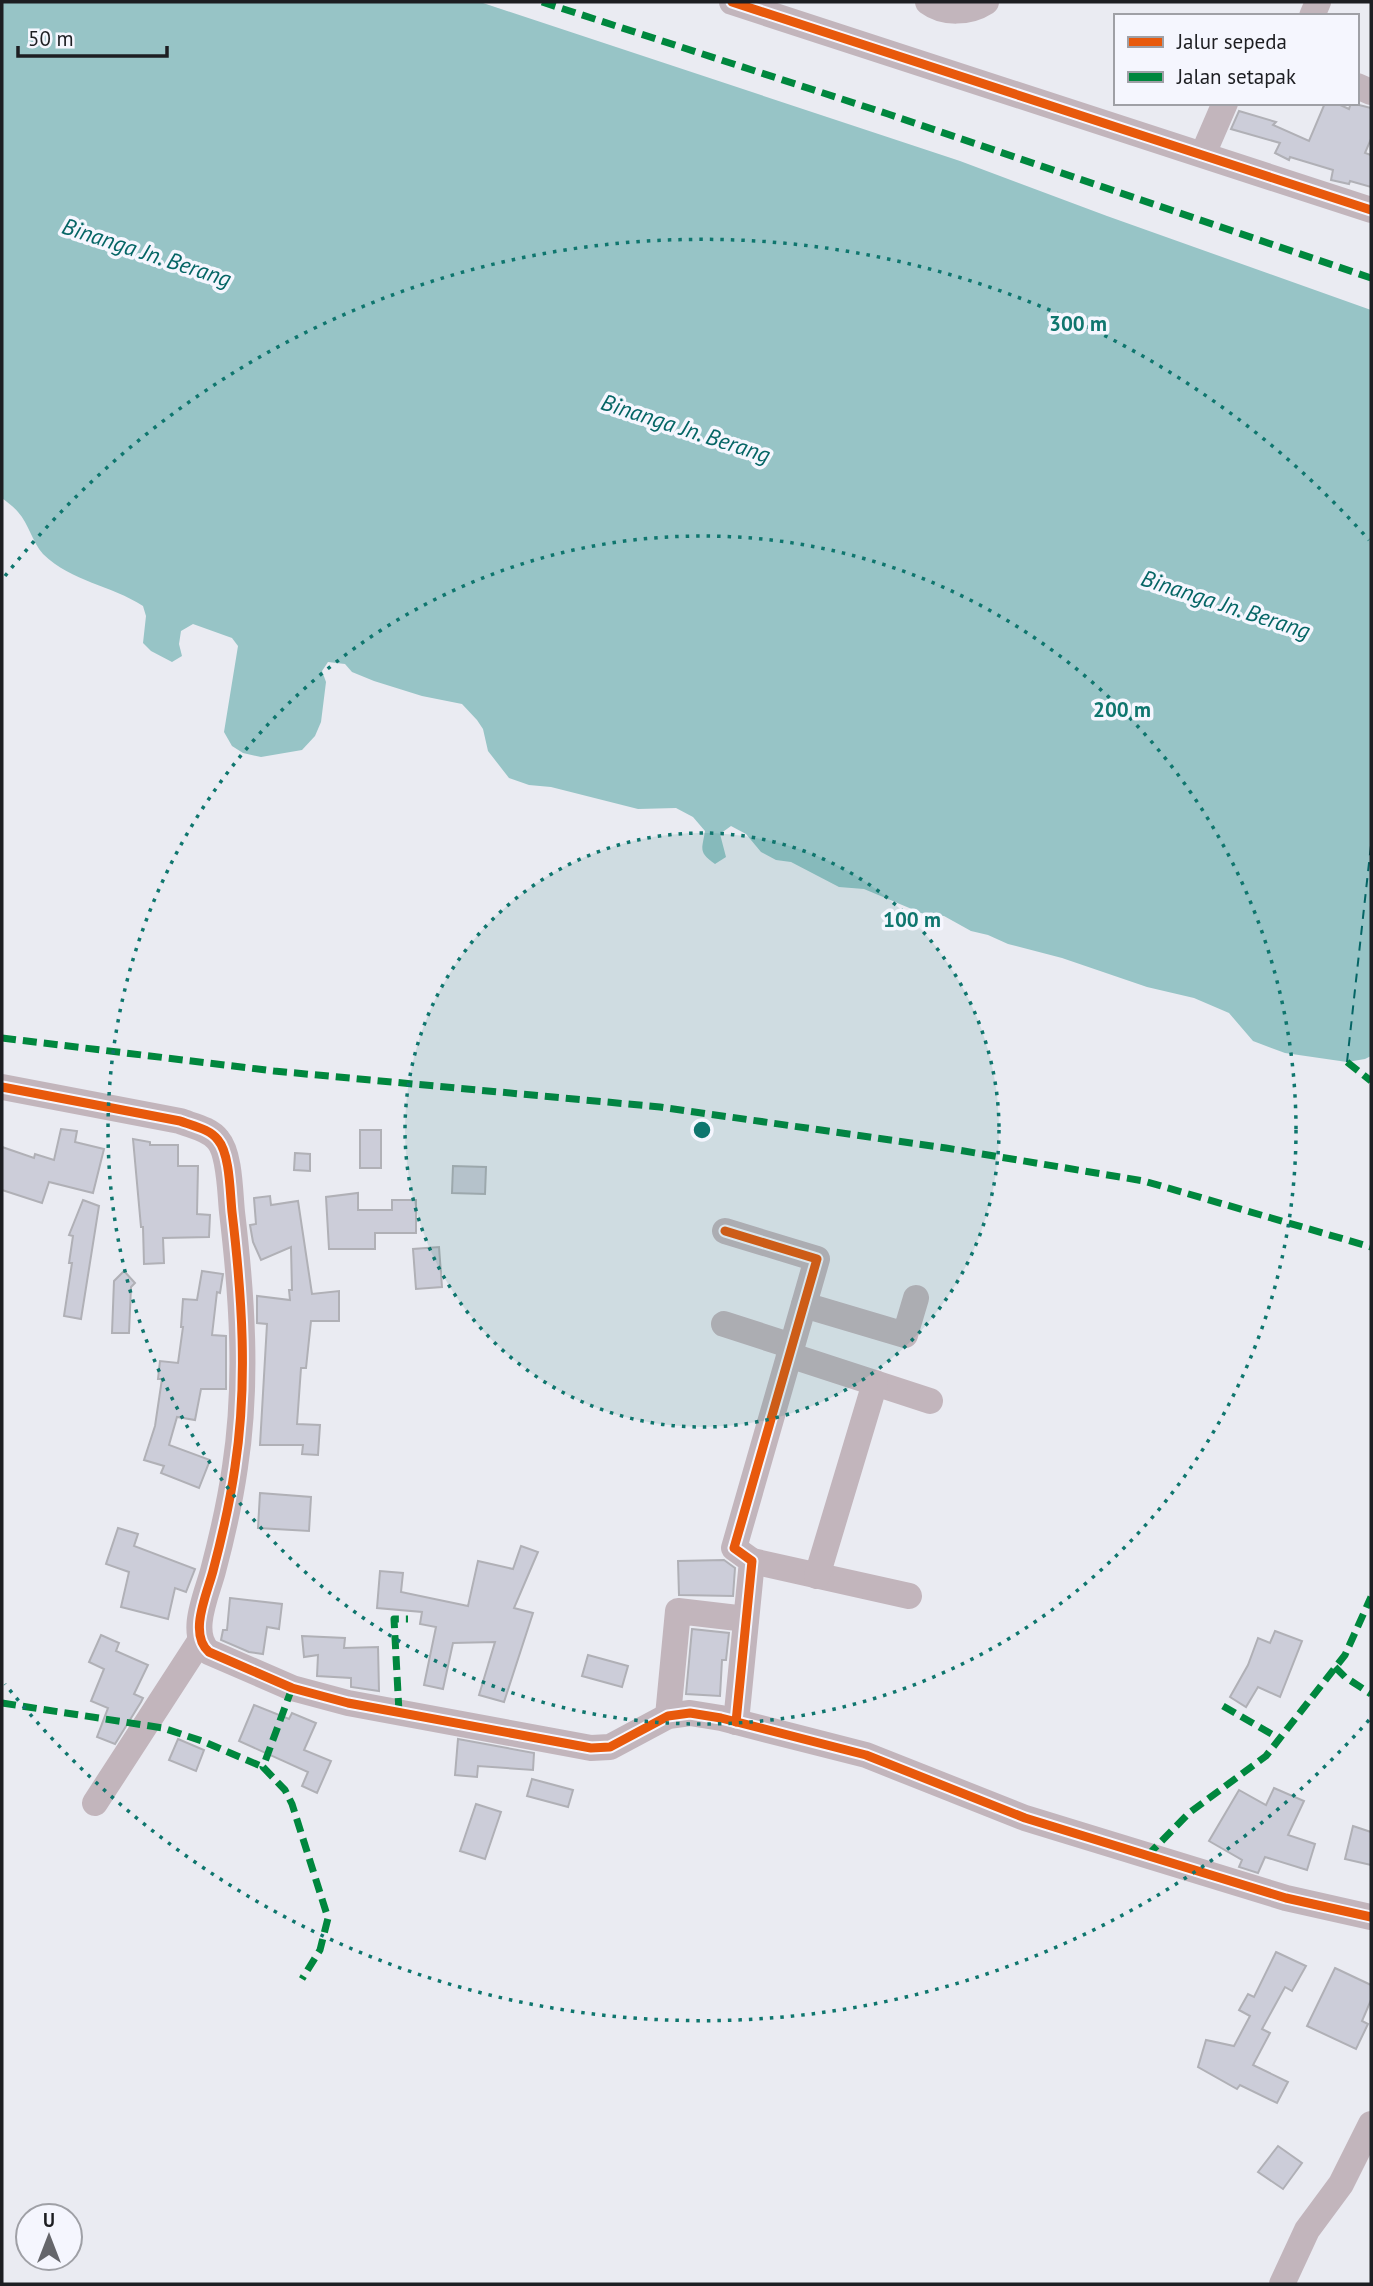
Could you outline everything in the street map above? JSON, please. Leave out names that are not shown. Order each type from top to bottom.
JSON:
[{"type":"street","points":[[732,2],[1371,210]]},
{"type":"street","points":[[928,2],[938,9],[948,11],[977,7],[986,2]]},
{"type":"street","points":[[1203,154],[1224,105]]},
{"type":"street","points":[[2,1087],[180,1121],[206,1130],[217,1137],[223,1146],[230,1194],[240,1292],[241,1390],[236,1464],[202,1610],[200,1641],[94,1803]]},
{"type":"street","points":[[725,1231],[817,1259],[734,1548],[752,1561],[909,1596]]},
{"type":"street","points":[[804,1305],[905,1335],[916,1298]]},
{"type":"street","points":[[724,1324],[875,1383],[930,1401]]},
{"type":"street","points":[[817,1576],[875,1383]]},
{"type":"street","points":[[736,1722],[752,1561]]},
{"type":"street","points":[[668,1716],[678,1611],[746,1619]]},
{"type":"street","points":[[200,1641],[209,1651],[222,1658],[292,1688],[348,1703],[591,1748],[610,1747],[668,1716],[690,1713],[736,1722],[866,1755],[1014,1813],[1147,1856],[1286,1898],[1371,1917]]},
{"type":"street","points":[[1282,2284],[1307,2230],[1341,2184],[1371,2124]]},
{"type":"water","name":"Binanga Jn. Berang","points":[[2,2],[480,2],[960,161],[1371,310],[1371,1056],[1347,1062],[1285,1053],[1253,1041],[1229,1013],[1194,998],[1147,987],[1062,958],[1008,944],[971,931],[944,916],[926,915],[864,889],[839,887],[791,862],[776,860],[761,852],[746,834],[731,826],[720,834],[726,857],[715,864],[704,853],[702,847],[705,831],[693,817],[676,808],[638,809],[551,787],[529,785],[509,778],[488,751],[483,729],[462,704],[422,696],[374,681],[352,672],[345,664],[328,662],[322,671],[326,682],[321,722],[315,736],[302,750],[261,757],[243,753],[232,746],[224,732],[238,646],[232,638],[193,624],[181,631],[179,644],[182,656],[172,662],[151,651],[143,643],[146,616],[143,606],[54,563],[39,549],[18,512],[2,498]]},
{"type":"building","points":[[1324,105],[1340,105],[1349,109],[1350,105],[1371,108],[1371,139],[1365,153],[1371,155],[1371,187],[1350,181],[1349,184],[1331,180],[1333,170],[1290,157],[1289,160],[1275,153],[1280,143],[1231,129],[1239,111],[1276,122],[1273,125],[1309,141]]},
{"type":"building","points":[[61,1129],[77,1131],[75,1142],[104,1149],[93,1193],[49,1182],[42,1203],[2,1190],[2,1147],[34,1158],[35,1154],[54,1160]]},
{"type":"building","points":[[360,1130],[381,1130],[381,1168],[360,1168]]},
{"type":"building","points":[[133,1139],[150,1142],[150,1145],[178,1145],[178,1166],[198,1166],[197,1214],[210,1215],[209,1237],[163,1238],[164,1263],[144,1264],[143,1227]]},
{"type":"building","points":[[295,1153],[310,1154],[310,1171],[294,1170]]},
{"type":"building","points":[[453,1166],[486,1167],[485,1194],[452,1193]]},
{"type":"building","points":[[358,1193],[358,1210],[392,1210],[392,1200],[416,1200],[416,1233],[375,1233],[375,1249],[329,1249],[326,1197]]},
{"type":"building","points":[[270,1196],[271,1205],[298,1201],[312,1294],[339,1291],[339,1321],[311,1321],[306,1368],[301,1368],[297,1424],[320,1425],[318,1455],[302,1454],[303,1445],[260,1445],[267,1324],[257,1323],[257,1296],[290,1300],[289,1290],[292,1290],[291,1247],[261,1260],[253,1242],[250,1225],[256,1224],[254,1198]]},
{"type":"building","points":[[83,1200],[99,1206],[81,1319],[64,1316],[72,1263],[69,1263],[73,1236],[69,1235]]},
{"type":"building","points":[[439,1247],[442,1287],[416,1289],[413,1249]]},
{"type":"building","points":[[124,1271],[135,1283],[131,1287],[129,1333],[112,1333],[114,1281]]},
{"type":"building","points":[[202,1271],[223,1274],[220,1293],[217,1292],[212,1335],[226,1336],[226,1389],[201,1389],[195,1420],[177,1417],[169,1445],[210,1460],[199,1488],[161,1473],[164,1466],[144,1460],[155,1426],[162,1379],[158,1379],[160,1361],[178,1363],[183,1327],[183,1299],[197,1300]]},
{"type":"building","points":[[260,1493],[311,1497],[309,1531],[258,1528]]},
{"type":"building","points":[[118,1528],[138,1534],[134,1546],[195,1569],[186,1592],[175,1588],[168,1619],[121,1607],[129,1572],[106,1564]]},
{"type":"building","points":[[521,1546],[538,1552],[514,1608],[533,1613],[504,1702],[479,1695],[495,1642],[453,1643],[443,1689],[424,1685],[436,1627],[420,1624],[422,1612],[377,1608],[380,1571],[403,1573],[401,1592],[468,1606],[478,1561],[513,1569]]},
{"type":"building","points":[[724,1560],[735,1568],[733,1596],[679,1595],[678,1561]]},
{"type":"building","points":[[230,1598],[282,1604],[279,1629],[267,1627],[263,1654],[249,1652],[221,1640],[223,1630],[227,1630]]},
{"type":"building","points":[[692,1629],[729,1633],[726,1660],[722,1660],[720,1696],[686,1694]]},
{"type":"building","points":[[1275,1631],[1302,1641],[1280,1697],[1258,1687],[1246,1707],[1230,1697],[1248,1665],[1258,1638],[1270,1643]]},
{"type":"building","points":[[101,1635],[119,1643],[116,1651],[148,1665],[134,1694],[143,1698],[115,1744],[97,1737],[108,1708],[91,1701],[104,1669],[89,1662]]},
{"type":"building","points":[[302,1636],[345,1638],[344,1648],[378,1647],[379,1691],[351,1687],[351,1678],[317,1676],[318,1655],[304,1657]]},
{"type":"building","points":[[588,1655],[628,1666],[622,1687],[582,1676]]},
{"type":"building","points":[[254,1705],[289,1719],[292,1713],[316,1723],[304,1750],[331,1761],[317,1793],[302,1786],[308,1772],[239,1741]]},
{"type":"building","points":[[178,1739],[204,1750],[196,1771],[169,1760]]},
{"type":"building","points":[[458,1739],[534,1753],[533,1770],[478,1766],[477,1777],[455,1775]]},
{"type":"building","points":[[532,1779],[573,1790],[568,1807],[527,1796]]},
{"type":"building","points":[[1274,1788],[1304,1801],[1288,1835],[1315,1844],[1307,1870],[1265,1857],[1258,1873],[1239,1867],[1242,1860],[1209,1841],[1239,1790],[1266,1805]]},
{"type":"building","points":[[476,1804],[501,1812],[485,1859],[460,1851]]},
{"type":"building","points":[[1353,1826],[1371,1832],[1371,1865],[1345,1859]]},
{"type":"building","points":[[1276,1952],[1306,1966],[1292,1991],[1285,1987],[1262,2029],[1270,2033],[1253,2065],[1288,2082],[1277,2103],[1240,2085],[1237,2089],[1198,2067],[1206,2040],[1234,2046],[1250,2016],[1239,2010],[1248,1994],[1254,1997]]},
{"type":"building","points":[[1335,1968],[1371,1985],[1371,2000],[1362,2021],[1368,2024],[1356,2049],[1307,2026]]},
{"type":"building","points":[[1278,2146],[1302,2163],[1283,2189],[1258,2172]]},
{"type":"ferry route","points":[[1347,1062],[1371,845]]},
{"type":"marked path","points":[[542,2],[888,114],[1371,278]]},
{"type":"marked path","points":[[2,1038],[274,1071],[660,1107],[946,1148],[1144,1181],[1371,1247]]},
{"type":"marked path","points":[[1347,1062],[1371,1081]]},
{"type":"marked path","points":[[1147,1856],[1189,1813],[1266,1756],[1345,1655],[1371,1597]]},
{"type":"marked path","points":[[399,1712],[394,1619],[408,1619]]},
{"type":"marked path","points":[[1335,1667],[1371,1694]]},
{"type":"marked path","points":[[292,1688],[263,1767],[285,1790],[292,1804],[328,1918],[320,1950],[302,1979]]},
{"type":"marked path","points":[[2,1703],[163,1728],[263,1767]]},
{"type":"marked path","points":[[1223,1706],[1280,1739]]},
{"type":"cycle path","points":[[732,2],[1371,210]]},
{"type":"cycle path","points":[[2,1087],[180,1121],[211,1133],[225,1154],[239,1275],[241,1404],[228,1506],[199,1625],[203,1644],[209,1652],[292,1688],[348,1703],[591,1748],[610,1747],[668,1716],[690,1713],[721,1718],[866,1755],[1025,1818],[1286,1898],[1371,1917]]},
{"type":"cycle path","points":[[725,1231],[817,1259],[734,1548],[752,1561],[736,1722]]}]
